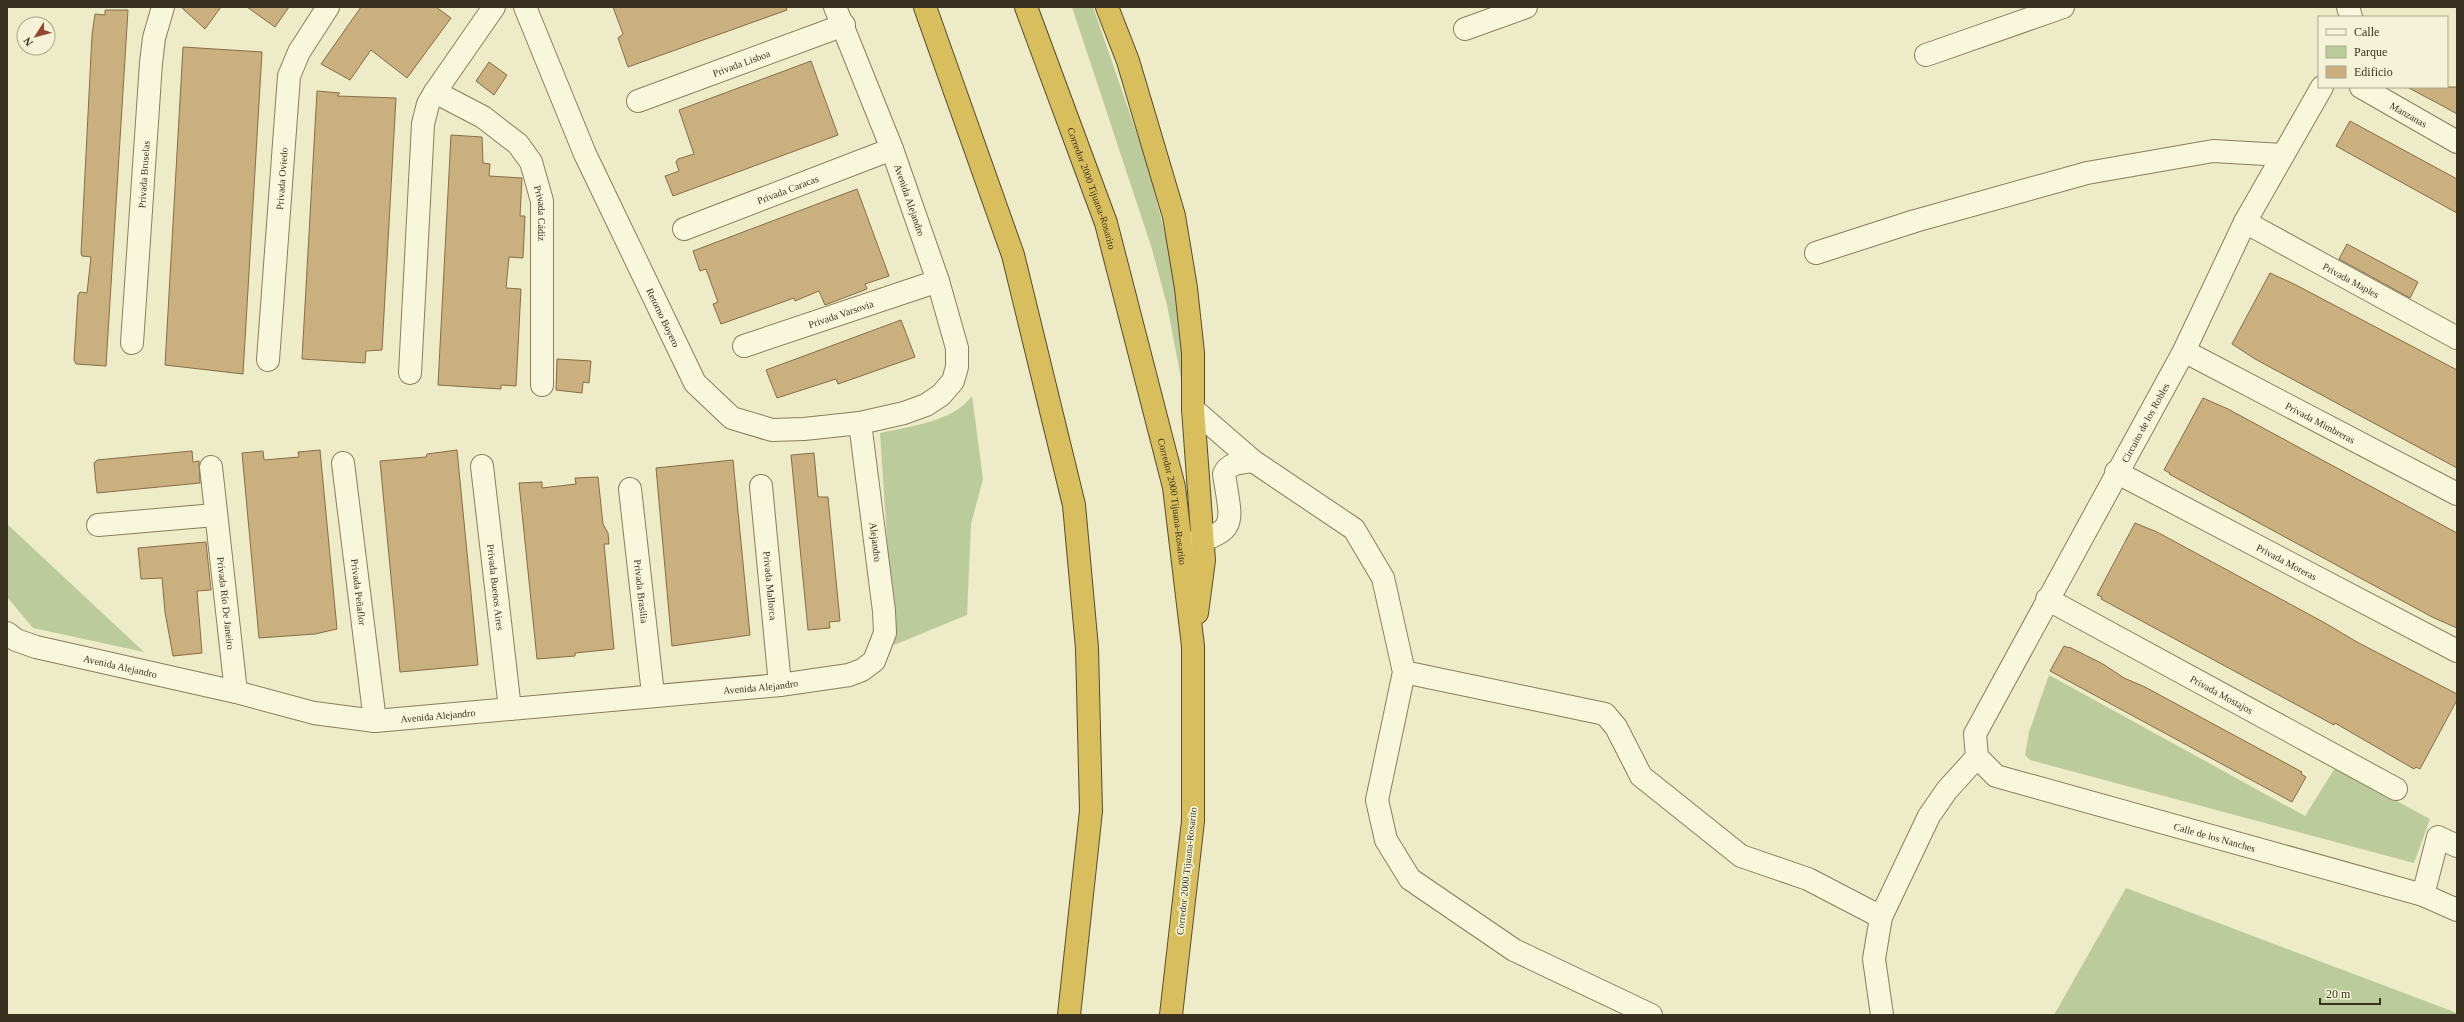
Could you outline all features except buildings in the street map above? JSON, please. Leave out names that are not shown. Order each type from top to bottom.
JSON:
[{"type":"highway","points":[[925,7],[1013,255],[1074,505],[1086,648],[1090,811],[1069,1015]]},
{"type":"highway","name":"Corredor 2000 Tijuana-Rosarito","points":[[1026,7],[1106,223],[1174,487],[1193,646],[1194,821],[1171,1015]]},
{"type":"highway","points":[[1107,7],[1128,61],[1174,216],[1187,295],[1193,353],[1193,409],[1204,560],[1193,646]]},
{"type":"street","name":"Privada Bruselas","points":[[132,343],[151,63],[154,38],[163,7]]},
{"type":"street","name":"Privada Oviedo","points":[[268,360],[289,76],[299,52],[328,7]]},
{"type":"street","points":[[410,373],[423,124],[428,104],[435,92],[494,7]]},
{"type":"street","name":"Retorno Boyero","points":[[524,7],[585,154],[695,383],[732,418],[753,426],[772,430],[804,429],[860,423],[904,414],[926,405],[941,395]]},
{"type":"street","points":[[1465,29],[1526,7]]},
{"type":"street","points":[[1926,55],[2063,7]]},
{"type":"street","name":"Privada Lisboa","points":[[638,101],[840,16]]},
{"type":"street","name":"Avenida Alejandro","points":[[840,16],[892,149],[938,281],[957,348],[957,367],[953,381],[941,395]]},
{"type":"street","name":"Circuito de los Robles","points":[[1976,757],[1975,734],[2116,472],[2184,351],[2245,222],[2321,88]]},
{"type":"street","name":"Manzanas","points":[[2362,88],[2457,142]]},
{"type":"street","name":"Privada Cádiz","points":[[435,92],[483,117],[518,144],[531,162],[542,201],[542,386]]},
{"type":"street","name":"Privada Caracas","points":[[684,229],[892,149]]},
{"type":"street","points":[[1816,253],[1915,221],[2087,173],[2213,151],[2283,155]]},
{"type":"street","name":"Privada Maples","points":[[2245,222],[2457,338]]},
{"type":"street","name":"Privada Varsovia","points":[[744,346],[938,281]]},
{"type":"street","name":"Privada Mimbreras","points":[[2184,351],[2457,494]]},
{"type":"street","points":[[1193,409],[1253,461],[1354,530],[1383,578],[1404,672],[1377,800],[1386,840],[1410,879],[1514,950],[1651,1015]]},
{"type":"street","name":"Alejandro","points":[[860,423],[884,612],[885,633],[874,660]]},
{"type":"street","points":[[1181,546],[1219,535],[1227,529],[1230,513],[1224,474],[1226,468],[1231,465],[1253,461]]},
{"type":"street","name":"Privada Peñaflor","points":[[343,463],[375,721]]},
{"type":"street","name":"Privada Buenos Aires","points":[[482,466],[510,709]]},
{"type":"street","name":"Privada Río De Janeiro","points":[[211,467],[236,692]]},
{"type":"street","name":"Privada Moreras","points":[[2116,472],[2457,651]]},
{"type":"street","name":"Privada Mallorca","points":[[761,486],[780,684]]},
{"type":"street","name":"Privada Brasilia","points":[[630,489],[653,694]]},
{"type":"street","points":[[98,525],[216,515]]},
{"type":"street","name":"Privada Mostajos","points":[[2047,599],[2396,790]]},
{"type":"street","name":"Avenida Alejandro","points":[[7,633],[16,640],[36,647],[236,692],[314,713],[375,721],[653,694],[780,684],[849,675],[862,670],[874,660]]},
{"type":"street","points":[[1404,672],[1605,714],[1616,728],[1641,776],[1741,856],[1808,879],[1881,917]]},
{"type":"street","points":[[1882,1015],[1874,959],[1881,917],[1929,816],[1947,790],[1976,757]]},
{"type":"street","name":"Calle de los Nanches","points":[[1976,757],[1996,776],[2423,895],[2457,910]]},
{"type":"street","points":[[2423,895],[2438,837],[2457,846]]},
{"type":"green space","points":[[1072,7],[1093,7],[1146,160],[1177,280],[1189,420],[1167,305],[1152,249]]},
{"type":"green space","points":[[972,396],[983,479],[971,524],[967,615],[894,645],[880,433],[930,422],[954,412],[964,405]]},
{"type":"green space","points":[[7,524],[144,652],[33,628],[7,597]]},
{"type":"green space","points":[[2049,675],[2305,816],[2335,768],[2430,819],[2414,863],[2030,760],[2025,755],[2029,732]]},
{"type":"green space","points":[[2126,888],[2457,1013],[2457,1015],[2054,1015]]}]
